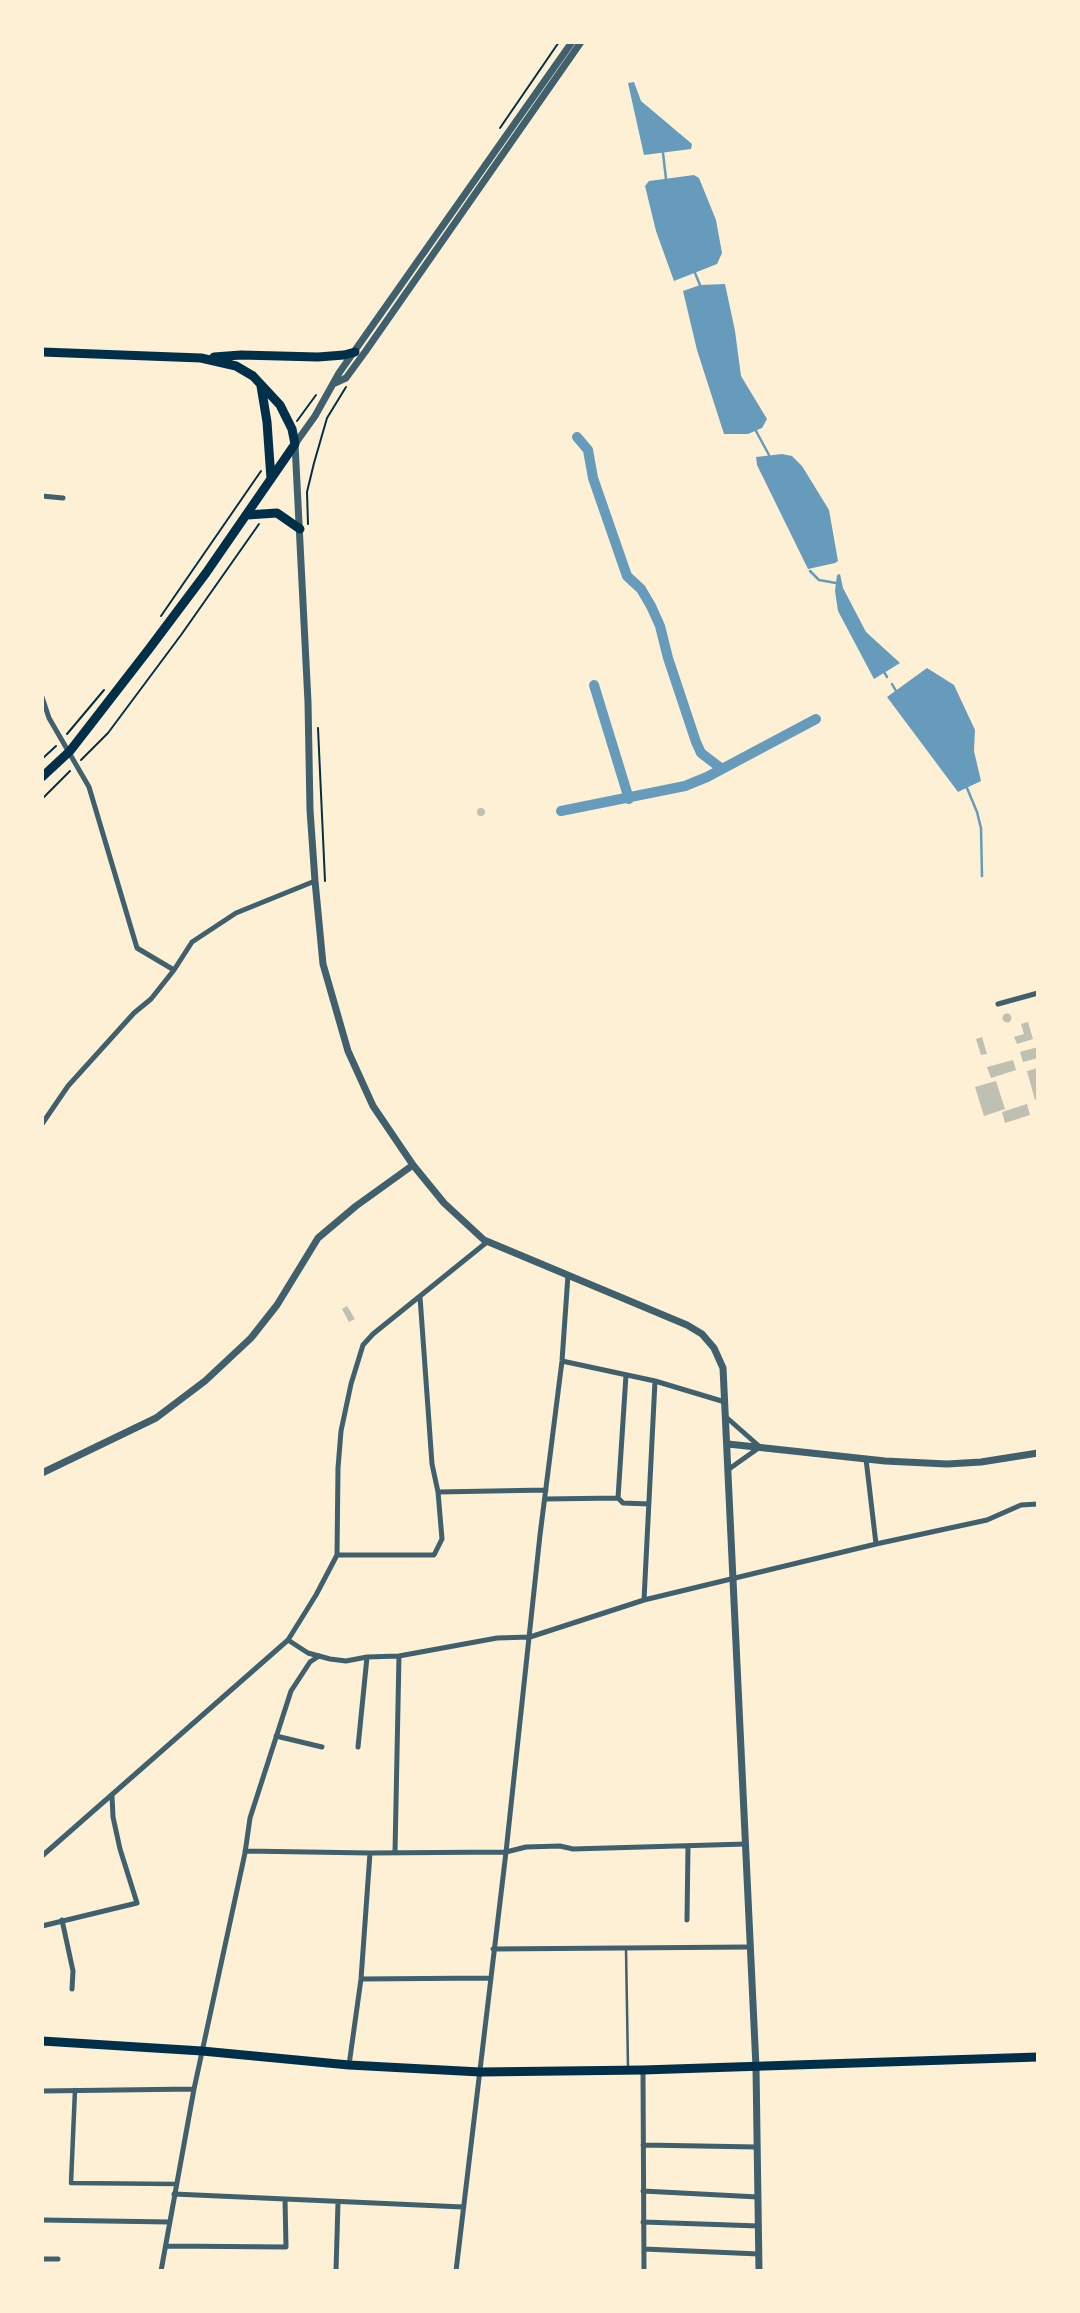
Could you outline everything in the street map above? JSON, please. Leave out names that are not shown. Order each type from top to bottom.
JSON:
[{"type":"main road","points":[[42,352],[201,358],[242,355],[318,357],[355,352]]},
{"type":"main road","points":[[42,777],[71,751],[206,573],[295,444],[292,429],[280,405],[253,376],[236,366],[201,358]]},
{"type":"main road","points":[[261,384],[271,479]]},
{"type":"main road","points":[[247,514],[277,513],[304,532]]},
{"type":"main road","points":[[42,2041],[202,2051],[349,2065],[480,2072],[628,2071],[1038,2057]]},
{"type":"street","points":[[572,42],[355,352],[295,444],[304,532],[310,810],[315,881],[323,964],[348,1051],[373,1106],[413,1165],[444,1203],[487,1241],[687,1325],[702,1334],[714,1348],[723,1368],[756,2067],[759,2271]]},
{"type":"street","points":[[335,383],[345,378],[352,369],[581,42]]},
{"type":"street","points":[[42,496],[64,498]]},
{"type":"street","points":[[42,697],[50,718],[78,763],[89,787],[137,947],[174,970]]},
{"type":"street","points":[[42,1124],[68,1086],[134,1013],[151,999],[192,942],[236,913],[315,881]]},
{"type":"street","points":[[998,1004],[1038,993]]},
{"type":"street","points":[[42,1473],[156,1418],[205,1381],[251,1338],[277,1305],[318,1238],[356,1206],[413,1165]]},
{"type":"street","points":[[42,1856],[288,1640],[337,1555],[341,1431],[363,1345],[487,1241]]},
{"type":"street","points":[[456,2271],[562,1361],[568,1275]]},
{"type":"street","points":[[337,1555],[434,1555],[442,1539],[438,1492],[432,1464],[420,1296]]},
{"type":"street","points":[[562,1361],[655,1381],[725,1402]]},
{"type":"street","points":[[618,1499],[626,1375]]},
{"type":"street","points":[[643,1600],[655,1381]]},
{"type":"street","points":[[726,1417],[760,1447]]},
{"type":"street","points":[[728,1444],[866,1459],[947,1464],[1038,1453]]},
{"type":"street","points":[[729,1469],[760,1447]]},
{"type":"street","points":[[866,1459],[876,1544]]},
{"type":"street","points":[[438,1492],[546,1490]]},
{"type":"street","points":[[545,1499],[618,1499],[623,1503],[649,1504]]},
{"type":"street","points":[[288,1640],[308,1653],[345,1661],[399,1656],[497,1638],[530,1637],[643,1600],[988,1520],[1021,1505],[1038,1504]]},
{"type":"street","points":[[161,2271],[194,2089],[250,1818],[291,1691],[310,1662],[319,1656]]},
{"type":"street","points":[[395,1852],[399,1656]]},
{"type":"street","points":[[358,1747],[367,1657]]},
{"type":"street","points":[[276,1736],[322,1746]]},
{"type":"street","points":[[42,1926],[137,1903],[120,1849],[113,1817],[112,1796]]},
{"type":"street","points":[[245,1851],[506,1852],[538,1846],[573,1849],[746,1844]]},
{"type":"street","points":[[687,1920],[688,1846]]},
{"type":"street","points":[[349,2065],[361,1979],[370,1853]]},
{"type":"street","points":[[62,1920],[73,1971],[72,1989]]},
{"type":"street","points":[[493,1949],[750,1947]]},
{"type":"street","points":[[361,1979],[490,1978]]},
{"type":"street","points":[[643,2070],[643,2271]]},
{"type":"street","points":[[42,2091],[194,2089]]},
{"type":"street","points":[[75,2090],[71,2183],[176,2184]]},
{"type":"street","points":[[643,2145],[757,2147]]},
{"type":"street","points":[[643,2192],[758,2197]]},
{"type":"street","points":[[174,2194],[463,2207]]},
{"type":"street","points":[[166,2246],[286,2247],[285,2199]]},
{"type":"street","points":[[336,2271],[341,2202]]},
{"type":"street","points":[[42,2220],[170,2221]]},
{"type":"street","points":[[643,2222],[759,2226]]},
{"type":"street","points":[[643,2249],[759,2254]]},
{"type":"street","points":[[42,2259],[58,2259]]},
{"type":"lane","points":[[626,1949],[628,2071]]},
{"type":"path","points":[[498,132],[559,42]]},
{"type":"path","points":[[304,532],[307,492],[327,418],[348,384]]},
{"type":"path","points":[[292,429],[321,388]]},
{"type":"path","points":[[155,625],[270,460]]},
{"type":"path","points":[[42,799],[107,733],[181,635],[268,512]]},
{"type":"path","points":[[42,759],[63,739],[106,688]]},
{"type":"path","points":[[318,729],[325,881]]},
{"type":"water","points":[[634,82],[641,101],[692,144],[691,149],[644,155],[628,83]]},
{"type":"water","points":[[694,175],[699,178],[716,220],[722,253],[717,264],[674,281],[656,231],[645,186],[649,181]]},
{"type":"water","points":[[725,284],[741,376],[767,419],[762,428],[748,434],[724,434],[697,350],[683,291],[700,285]]},
{"type":"water","points":[[782,454],[792,456],[802,466],[829,510],[838,561],[835,563],[808,569],[757,465],[756,457]]},
{"type":"water","points":[[840,574],[843,588],[866,632],[900,663],[874,679],[838,611],[835,591],[837,575]]},
{"type":"water","points":[[927,668],[954,685],[975,730],[974,751],[981,781],[958,792],[887,697]]},
{"type":"building","points":[[481,808],[485,812],[481,816],[477,812]]},
{"type":"building","points":[[1007,1013],[1012,1018],[1007,1023],[1002,1018]]},
{"type":"building","points":[[1028,1022],[1033,1039],[1017,1044],[1014,1037],[1024,1034],[1021,1024]]},
{"type":"building","points":[[982,1037],[987,1054],[981,1055],[976,1039]]},
{"type":"building","points":[[1038,1047],[1038,1058],[1023,1062],[1020,1052]]},
{"type":"building","points":[[1013,1060],[1016,1070],[991,1078],[987,1067]]},
{"type":"building","points":[[1038,1068],[1038,1099],[1035,1100],[1027,1071]]},
{"type":"building","points":[[996,1081],[1005,1109],[984,1116],[975,1087]]},
{"type":"building","points":[[1027,1104],[1030,1115],[1005,1123],[1002,1112]]},
{"type":"building","points":[[347,1306],[355,1319],[349,1322],[342,1309]]},
{"type":"waterway","points":[[663,153],[666,179]]},
{"type":"waterway","points":[[695,273],[700,285]]},
{"type":"waterway","points":[[756,431],[769,455]]},
{"type":"waterway","points":[[577,437],[588,450],[593,478],[627,576],[641,589],[660,626],[696,742],[701,753],[722,769]]},
{"type":"waterway","points":[[810,571],[819,580],[836,583]]},
{"type":"waterway","points":[[884,672],[887,677]]},
{"type":"waterway","points":[[892,684],[896,691]]},
{"type":"waterway","points":[[594,685],[629,799]]},
{"type":"waterway","points":[[561,811],[685,786],[816,719]]},
{"type":"waterway","points":[[967,788],[981,828],[982,876]]}]
